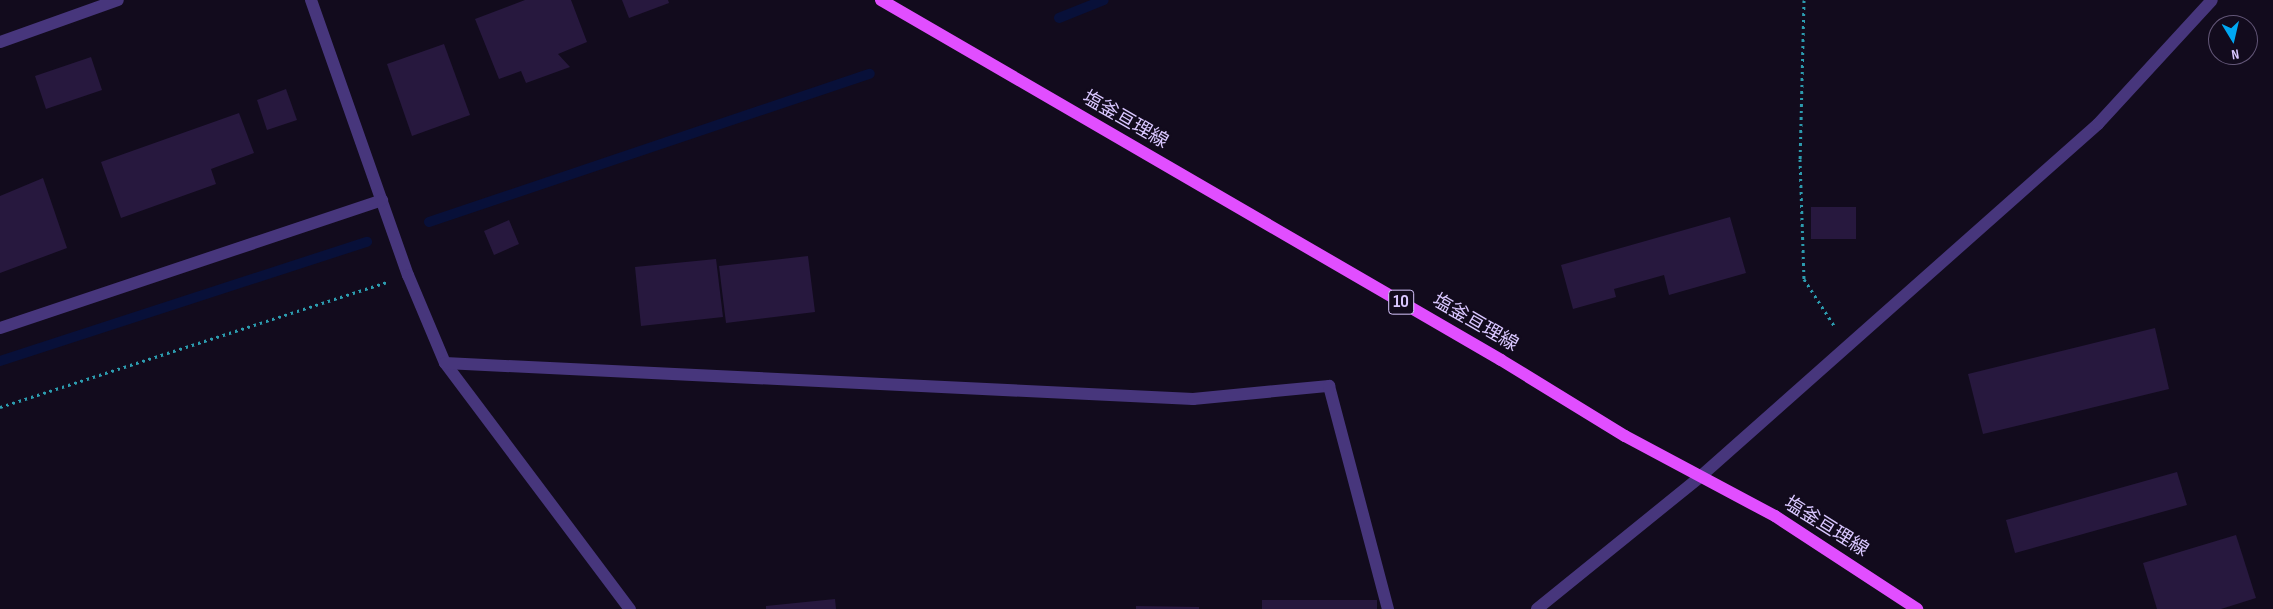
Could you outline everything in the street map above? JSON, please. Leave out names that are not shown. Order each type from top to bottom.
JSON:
[{"type":"main road","name":"塩釜亘理線","points":[[881,0],[1492,355],[1625,436],[1775,516],[1917,609]]},
{"type":"street","points":[[0,42],[118,0]]},
{"type":"street","points":[[311,0],[408,275],[445,363],[630,609]]},
{"type":"street","points":[[1537,609],[1701,476],[1846,344],[2098,124],[2212,0]]},
{"type":"street","points":[[0,328],[382,200]]},
{"type":"street","points":[[445,363],[1194,399],[1329,386],[1388,609]]},
{"type":"path","points":[[1804,0],[1800,160],[1804,279],[1846,344]]},
{"type":"path","points":[[0,407],[408,275]]},
{"type":"building","points":[[525,0],[571,0],[587,42],[558,54],[570,67],[526,83],[521,71],[499,79],[475,19]]},
{"type":"building","points":[[622,0],[668,0],[669,3],[629,18]]},
{"type":"building","points":[[444,44],[470,115],[412,136],[387,64]]},
{"type":"building","points":[[91,57],[102,90],[46,109],[35,76]]},
{"type":"building","points":[[286,89],[297,120],[267,130],[257,100]]},
{"type":"building","points":[[239,113],[254,153],[211,169],[216,184],[121,218],[101,162]]},
{"type":"building","points":[[43,178],[67,248],[0,273],[0,196]]},
{"type":"building","points":[[1811,207],[1856,207],[1856,239],[1811,239]]},
{"type":"building","points":[[1730,217],[1746,273],[1669,295],[1664,275],[1614,289],[1616,297],[1573,309],[1561,265]]},
{"type":"building","points":[[509,220],[519,244],[494,255],[484,231]]},
{"type":"building","points":[[808,256],[815,312],[726,323],[719,266]]},
{"type":"building","points":[[716,259],[723,317],[641,326],[635,267]]},
{"type":"building","points":[[2155,328],[2169,389],[1983,434],[1968,374]]},
{"type":"building","points":[[2177,472],[2187,505],[2015,553],[2006,520]]},
{"type":"building","points":[[2236,535],[2256,598],[2221,609],[2157,609],[2143,563]]},
{"type":"building","points":[[835,599],[836,609],[766,609],[766,606]]},
{"type":"building","points":[[1262,600],[1377,600],[1377,609],[1262,609]]},
{"type":"building","points":[[1136,606],[1199,607],[1199,609],[1136,609]]},
{"type":"waterway","points":[[1059,18],[1104,0]]},
{"type":"waterway","points":[[429,222],[870,74]]},
{"type":"waterway","points":[[0,361],[367,242]]}]
